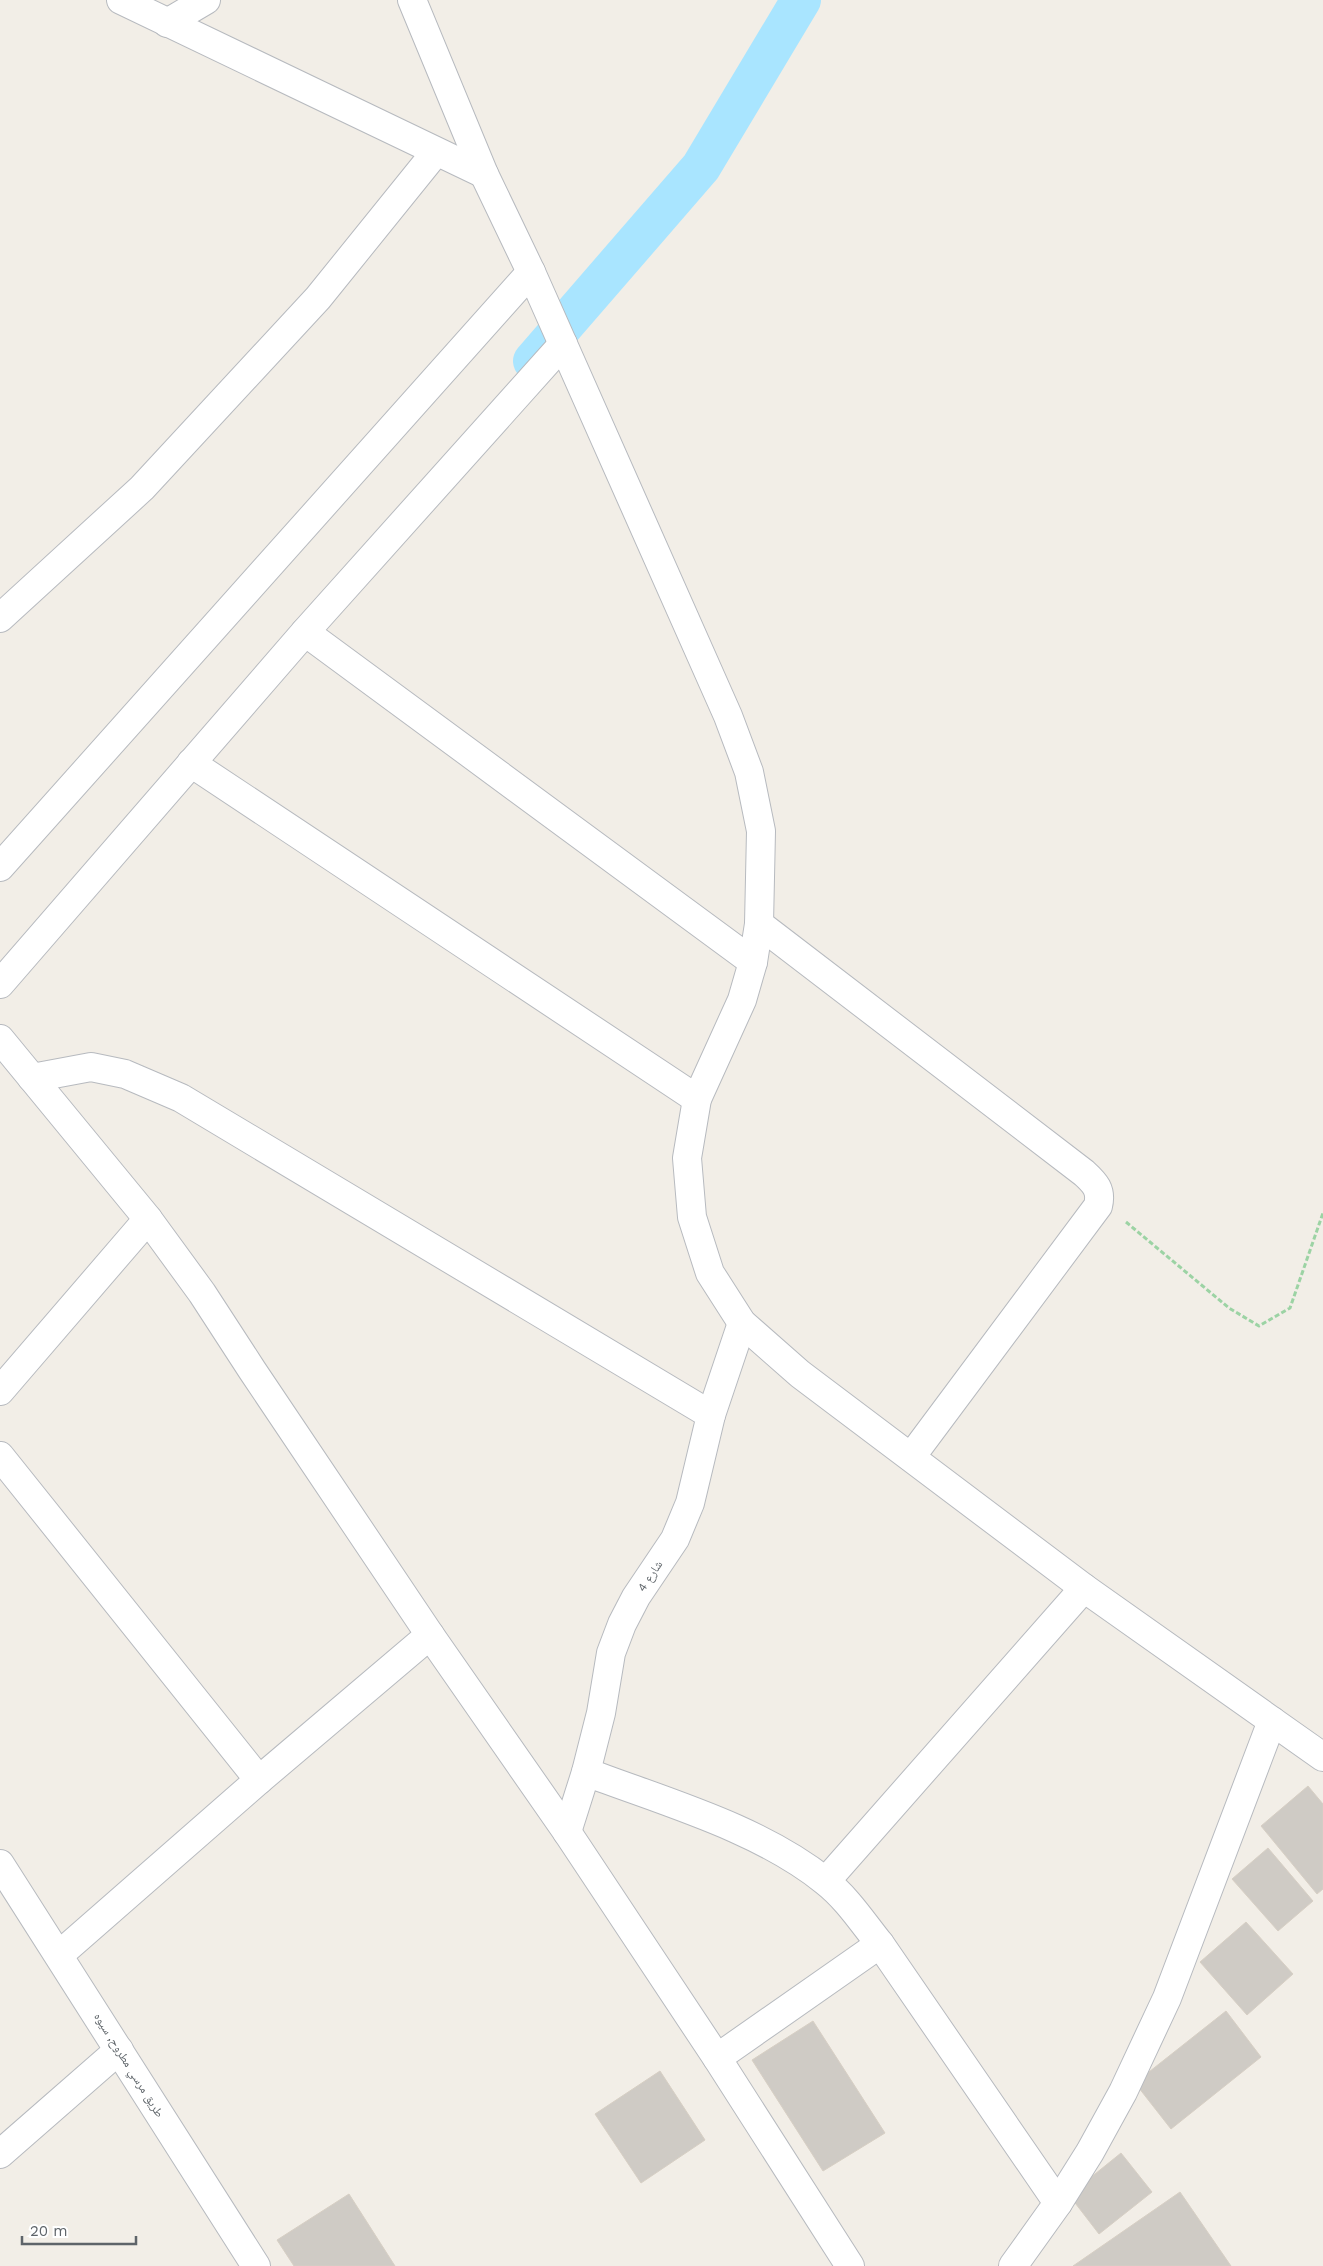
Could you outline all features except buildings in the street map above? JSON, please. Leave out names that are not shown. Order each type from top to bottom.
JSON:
[{"type":"street","points":[[121,0],[435,153],[484,174]]},
{"type":"street","points":[[167,23],[206,0]]},
{"type":"street","points":[[412,0],[484,174],[531,272],[728,716],[749,772],[761,831],[759,924],[742,1000],[697,1099],[687,1158],[692,1217],[710,1273],[742,1323],[800,1374],[1084,1588],[1323,1757]]},
{"type":"street","points":[[0,618],[142,488],[318,298],[435,153]]},
{"type":"street","points":[[0,867],[531,272]]},
{"type":"street","points":[[0,984],[305,632],[563,344]]},
{"type":"street","points":[[305,632],[752,962]]},
{"type":"street","points":[[191,763],[697,1099]]},
{"type":"street","points":[[759,924],[1084,1172],[1096,1185],[1101,1196],[1098,1206],[911,1457]]},
{"type":"street","points":[[0,1039],[148,1218],[202,1293],[257,1379],[430,1635],[567,1832],[717,2058],[850,2266]]},
{"type":"street","points":[[32,1078],[91,1067],[125,1074],[181,1098],[711,1415]]},
{"type":"street","points":[[0,1392],[148,1218]]},
{"type":"street","name":"شارع 4","points":[[567,1832],[586,1772],[601,1713],[611,1653],[622,1624],[636,1597],[675,1539],[690,1503],[711,1415],[742,1323]]},
{"type":"street","points":[[0,1456],[258,1780]]},
{"type":"street","points":[[826,1881],[1084,1588]]},
{"type":"street","points":[[59,1955],[258,1780],[430,1635]]},
{"type":"street","points":[[1013,2266],[1058,2203],[1090,2152],[1123,2092],[1167,1998],[1272,1721]]},
{"type":"street","points":[[586,1772],[710,1819],[778,1849],[826,1881],[852,1907],[880,1944],[1058,2203]]},
{"type":"street","name":"طريق مرسي مطروح, سيوه","points":[[0,1864],[256,2266]]},
{"type":"street","points":[[717,2058],[880,1944]]},
{"type":"street","points":[[0,2154],[120,2050]]},
{"type":"path","points":[[1098,1206],[1124,1220],[1229,1308],[1259,1326],[1290,1308],[1323,1214]]},
{"type":"waterway","points":[[533,361],[701,167],[801,0]]}]
